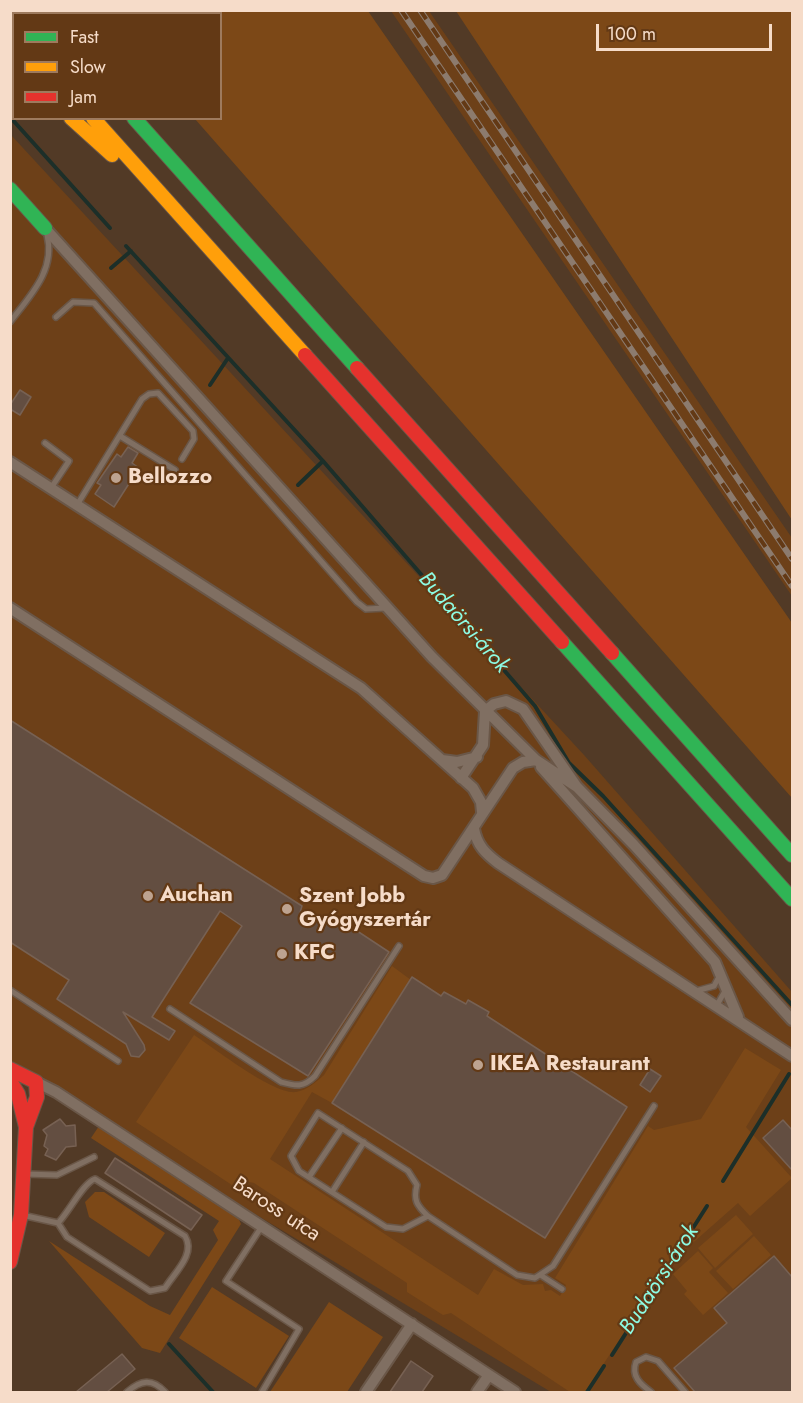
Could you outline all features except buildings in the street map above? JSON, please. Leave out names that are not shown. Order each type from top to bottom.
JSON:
[{"type":"main road","points":[[73,120],[183,216]]},
{"type":"main road","points":[[95,120],[792,899]]},
{"type":"main road","points":[[136,120],[792,855]]},
{"type":"main road","points":[[10,189],[45,228]]},
{"type":"main road","name":"Baross utca","points":[[10,1069],[36,1082]]},
{"type":"main road","points":[[10,1081],[18,1094],[26,1127]]},
{"type":"main road","points":[[10,1262],[21,1215],[26,1127],[37,1097],[36,1082]]},
{"type":"street","points":[[45,228],[386,608],[485,711],[536,760],[577,787]]},
{"type":"street","points":[[10,462],[361,688],[462,778],[478,796],[482,812]]},
{"type":"street","points":[[10,608],[424,876],[434,878],[442,874],[456,857],[482,812],[513,768],[523,762],[536,760]]},
{"type":"street","points":[[462,778],[483,745],[485,711],[494,704],[507,701],[523,709],[531,717],[550,751],[577,787],[634,845],[792,1020]]},
{"type":"street","points":[[441,759],[457,762],[477,757]]},
{"type":"street","points":[[536,760],[551,781],[715,962],[725,991],[739,1019]]},
{"type":"street","points":[[474,829],[478,843],[484,852],[792,1056]]},
{"type":"street","points":[[456,857],[468,852],[484,852]]},
{"type":"street","name":"Baross utca","points":[[36,1082],[66,1098],[515,1392]]},
{"type":"street","points":[[366,1392],[412,1324]]},
{"type":"street","points":[[477,1392],[489,1375]]},
{"type":"lane","points":[[10,322],[39,283],[48,263],[49,244],[45,228]]},
{"type":"lane","points":[[56,317],[73,302],[94,303],[357,602],[366,609],[386,608]]},
{"type":"lane","points":[[77,505],[142,399],[149,394],[158,393],[193,431],[194,439],[182,459]]},
{"type":"lane","points":[[120,435],[175,470]]},
{"type":"lane","points":[[45,444],[69,461],[51,488]]},
{"type":"lane","points":[[170,1009],[281,1082],[298,1087],[308,1083],[315,1076],[399,946]]},
{"type":"lane","points":[[696,991],[714,986],[721,974]]},
{"type":"lane","points":[[10,990],[118,1061]]},
{"type":"lane","points":[[717,1005],[725,991]]},
{"type":"lane","points":[[428,1216],[402,1229],[393,1230],[309,1177],[293,1164],[291,1156],[318,1113],[414,1177],[417,1185],[414,1196],[419,1207],[428,1216],[517,1275],[528,1278],[542,1276],[553,1266],[654,1107]]},
{"type":"lane","points":[[309,1177],[342,1128]]},
{"type":"lane","points":[[332,1192],[364,1142]]},
{"type":"lane","points":[[23,1174],[57,1175],[94,1157]]},
{"type":"lane","points":[[21,1215],[58,1223],[67,1237],[150,1291],[165,1288],[190,1252],[190,1244],[185,1236],[95,1179],[89,1181],[70,1210],[58,1223]]},
{"type":"lane","points":[[261,1392],[299,1329],[226,1281],[262,1226]]},
{"type":"lane","points":[[542,1276],[562,1289]]},
{"type":"lane","points":[[651,1392],[637,1380],[634,1373],[636,1362],[646,1357],[658,1361],[685,1392]]},
{"type":"lane","points":[[128,1392],[146,1381],[153,1382],[165,1392]]},
{"type":"shaded area","points":[[117,10],[368,11],[792,623],[792,798],[196,120],[222,120],[222,12],[114,12]]},
{"type":"shaded area","points":[[391,11],[429,11],[792,538],[792,596]]},
{"type":"shaded area","points":[[456,11],[792,11],[792,520]]},
{"type":"shaded area","points":[[11,135],[584,755],[792,992],[792,1392],[551,1392],[250,1211],[59,1087],[11,1064]]},
{"type":"shaded area","points":[[392,966],[411,980],[332,1103],[312,1092],[270,1159],[478,1295],[494,1269],[523,1285],[543,1284],[545,1291],[551,1290],[560,1296],[566,1285],[555,1278],[648,1126],[654,1130],[701,1119],[745,1048],[781,1070],[746,1127],[792,1178],[750,1216],[738,1203],[670,1263],[585,1392],[570,1392],[451,1313],[443,1315],[407,1292],[407,1283],[254,1183],[240,1180],[235,1187],[136,1122],[194,1035],[259,1079],[286,1091],[296,1092],[307,1088],[324,1075]]},
{"type":"shaded area","points":[[99,1126],[237,1215],[241,1224],[160,1353],[142,1348],[49,1241],[150,1306],[170,1315],[218,1240],[213,1230],[219,1221],[91,1138]]},
{"type":"shaded area","points":[[95,1192],[104,1192],[165,1233],[149,1257],[89,1217],[85,1202]]},
{"type":"shaded area","points":[[736,1215],[753,1234],[715,1268],[698,1248]]},
{"type":"shaded area","points":[[754,1236],[771,1255],[733,1289],[716,1271]]},
{"type":"shaded area","points":[[698,1251],[713,1268],[709,1272],[728,1293],[703,1315],[684,1294],[687,1291],[673,1274]]},
{"type":"shaded area","points":[[212,1287],[289,1336],[256,1388],[179,1338]]},
{"type":"shaded area","points":[[329,1302],[383,1337],[347,1392],[270,1392]]},
{"type":"waterway","name":"Budaörsi-árok","points":[[13,120],[110,228]]},
{"type":"waterway","name":"Budaörsi-árok","points":[[126,246],[323,461],[535,706],[569,763],[603,796],[792,1005]]},
{"type":"waterway","points":[[111,268],[131,251]]},
{"type":"waterway","points":[[210,385],[228,358]]},
{"type":"waterway","points":[[298,485],[323,461]]},
{"type":"waterway","name":"Budaörsi-árok","points":[[723,1181],[789,1074]]},
{"type":"waterway","name":"Budaörsi-árok","points":[[612,1355],[707,1206]]},
{"type":"waterway","points":[[169,1344],[213,1392]]},
{"type":"waterway","name":"Budaörsi-árok","points":[[587,1392],[604,1366]]},
{"type":"railway","points":[[401,10],[792,586]]},
{"type":"railway","points":[[420,10],[792,559]]},
{"type":"traffic: fast","points":[[136,120],[357,368]]},
{"type":"traffic: fast","points":[[10,189],[45,228]]},
{"type":"traffic: fast","points":[[562,642],[792,899]]},
{"type":"traffic: fast","points":[[612,653],[792,855]]},
{"type":"traffic: slow","points":[[73,120],[112,155]]},
{"type":"traffic: slow","points":[[95,120],[305,355]]},
{"type":"traffic: jam","points":[[305,355],[562,642]]},
{"type":"traffic: jam","points":[[357,368],[612,653]]},
{"type":"traffic: jam","points":[[10,1069],[36,1082],[37,1097],[26,1127],[21,1215],[10,1262]]},
{"type":"traffic: jam","points":[[10,1081],[18,1094],[26,1127]]},
{"type":"place","name":"Bellozzo","points":[[116,478]]},
{"type":"place","name":"Auchan","points":[[148,896]]},
{"type":"place","name":"Szent Jobb Gyógyszertár","points":[[287,909]]},
{"type":"place","name":"KFC","points":[[282,954]]},
{"type":"place","name":"IKEA Restaurant","points":[[478,1065]]}]
